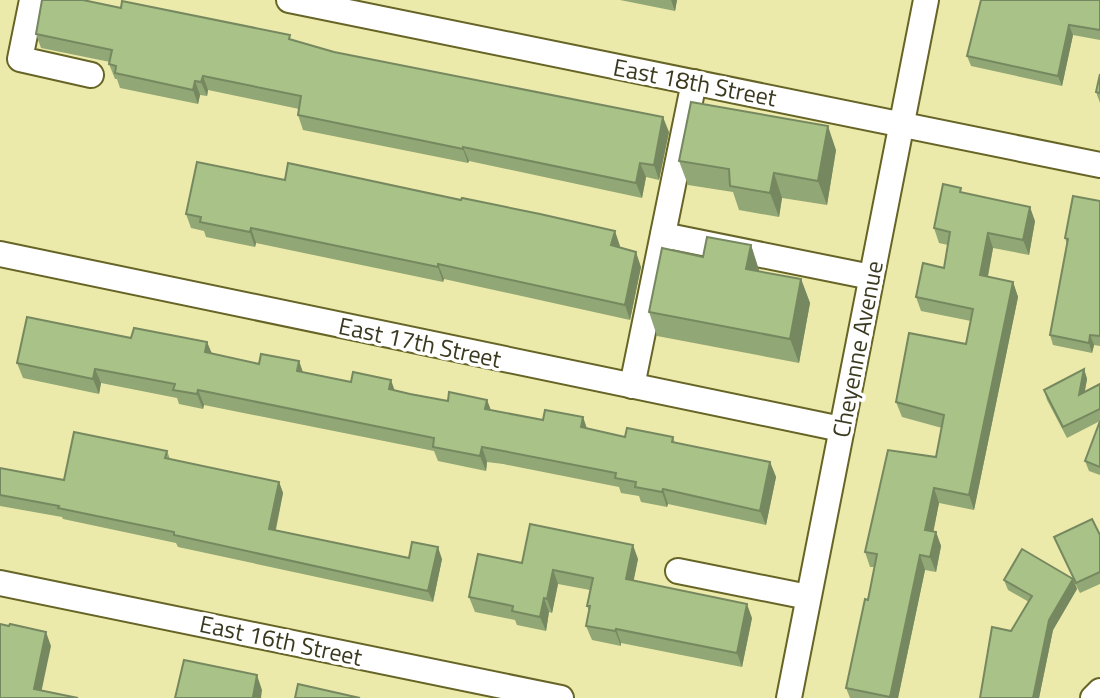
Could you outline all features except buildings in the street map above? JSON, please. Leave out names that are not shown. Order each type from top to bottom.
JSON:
[{"type":"street","points":[[32,0],[20,59],[91,75]]},
{"type":"street","name":"East 18th Street","points":[[289,0],[1100,165]]},
{"type":"street","name":"Cheyenne Avenue","points":[[789,698],[926,0]]},
{"type":"street","points":[[632,386],[694,82]]},
{"type":"street","points":[[663,235],[871,277]]},
{"type":"street","name":"East 17th Street","points":[[0,254],[841,429]]},
{"type":"street","points":[[678,571],[808,597]]},
{"type":"street","name":"East 16th Street","points":[[0,583],[562,698]]},
{"type":"street","points":[[1093,698],[1100,691]]}]
